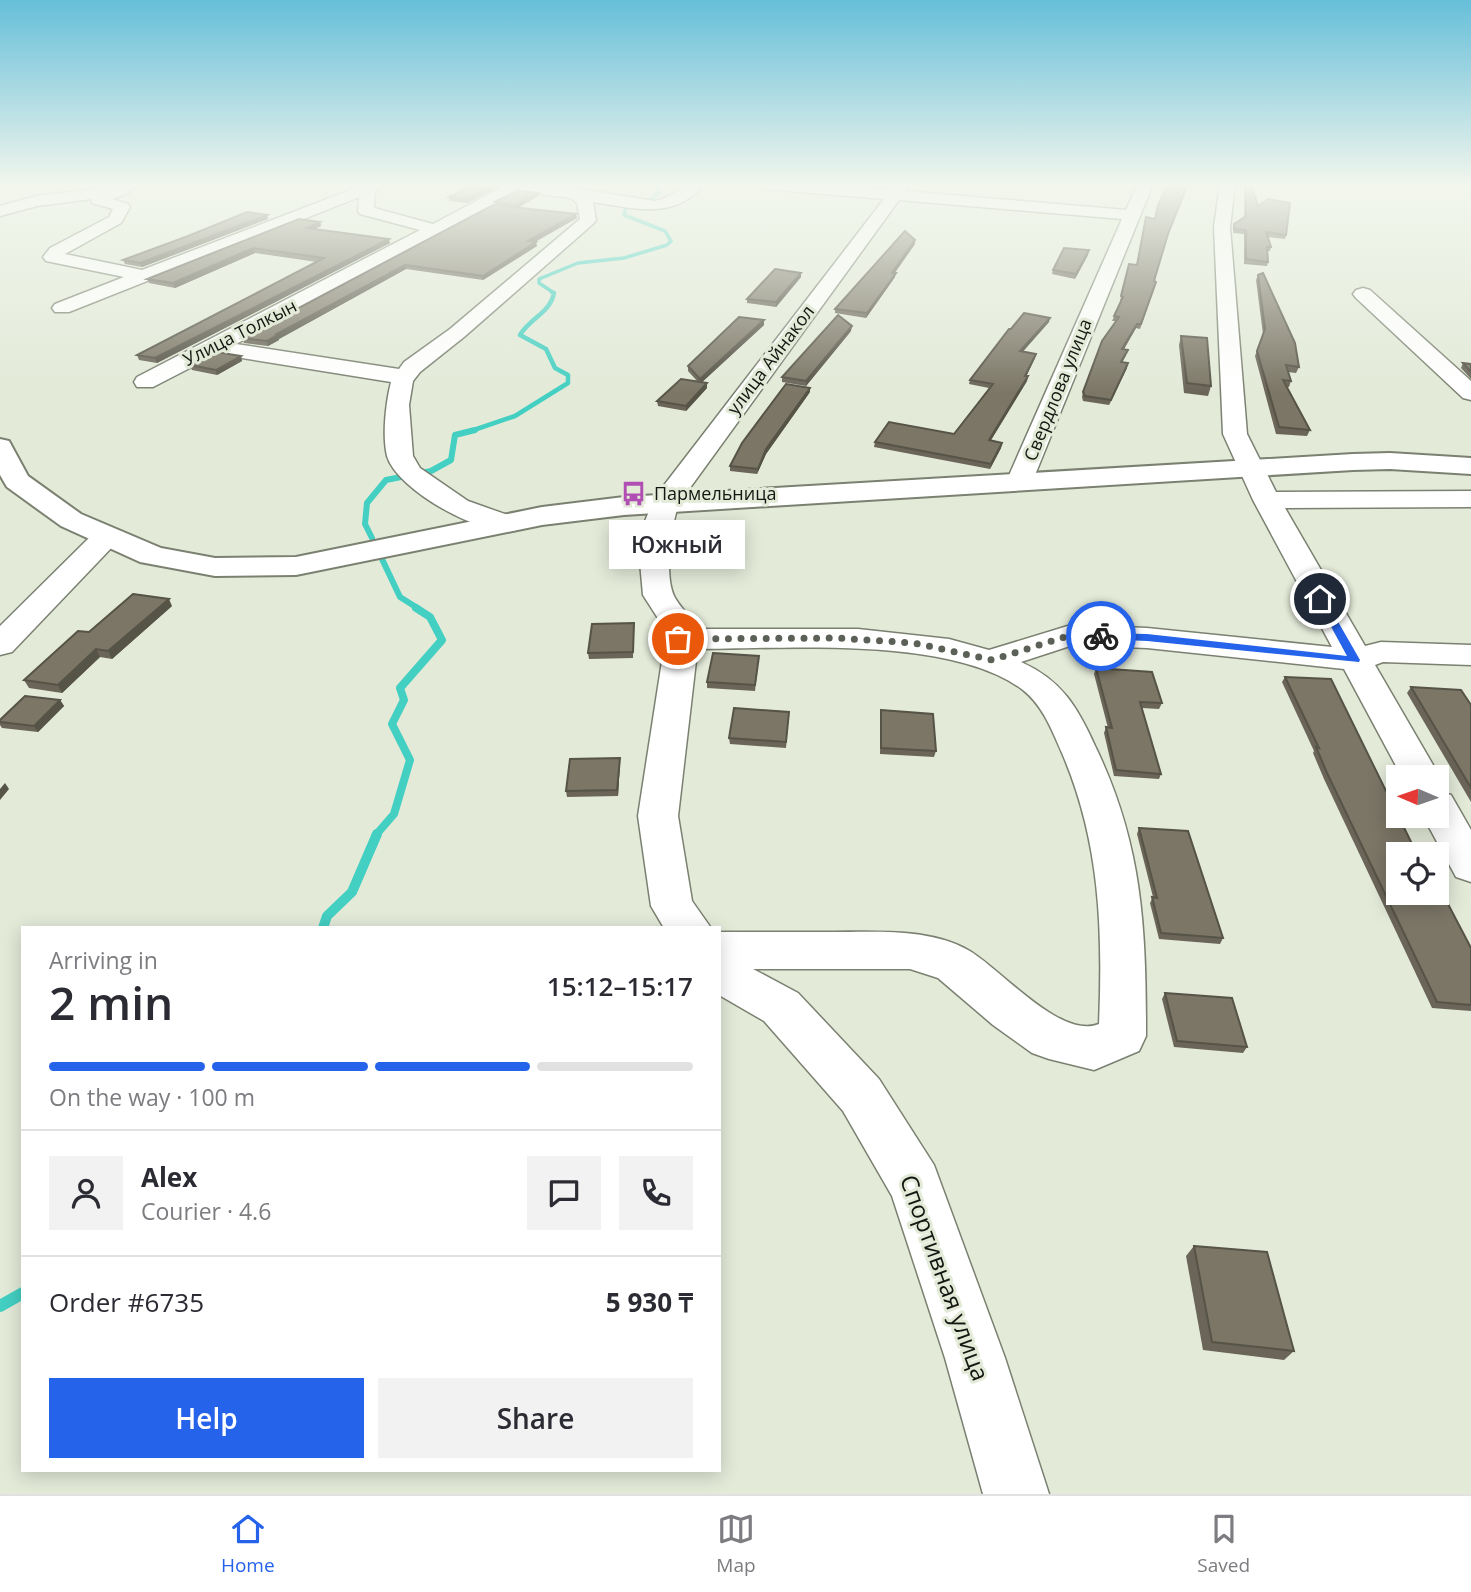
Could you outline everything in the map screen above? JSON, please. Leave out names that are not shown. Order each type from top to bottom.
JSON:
[{"type":"main road","points":[[0,447],[8,475],[71,520],[107,537],[151,555],[191,564],[269,568],[355,556],[584,510],[665,503],[1249,467],[1390,461],[1471,466]]},
{"type":"street","points":[[55,254],[52,257],[145,276]]},
{"type":"street","points":[[62,308],[202,254]]},
{"type":"street","name":"Улица Толкын","points":[[145,382],[388,254]]},
{"type":"street","points":[[506,524],[458,507],[414,478],[400,456],[397,405],[404,377],[412,368],[549,254]]},
{"type":"street","name":"улица Айнакол","points":[[665,503],[776,351],[852,254]]},
{"type":"street","name":"Свердлова улица","points":[[1020,480],[1114,254]]},
{"type":"street","points":[[1224,254],[1235,434],[1249,467],[1414,765]]},
{"type":"street","points":[[1363,294],[1471,393]]},
{"type":"street","points":[[213,347],[404,377]]},
{"type":"street","points":[[1267,500],[1471,499]]},
{"type":"street","points":[[665,503],[659,521],[655,562],[658,595],[677,623],[679,661],[658,816],[672,906],[687,926]]},
{"type":"street","points":[[0,645],[107,537]]},
{"type":"street","points":[[992,660],[1071,635],[1147,638],[1355,660],[1381,652],[1471,654]]},
{"type":"street","points":[[678,639],[837,638],[914,643],[992,660],[1031,679],[1062,713],[1095,780],[1115,848],[1125,942],[1122,1036],[1094,1048],[1049,1038],[1010,1011],[952,963],[910,951],[721,950]]},
{"type":"street","points":[[1449,827],[1471,866]]},
{"type":"street","name":"Спортивная улица","points":[[721,970],[727,977],[782,1007],[861,1095],[915,1184],[975,1358],[1016,1494]]},
{"type":"building","points":[[140,254],[165,254],[140,263],[123,260]]},
{"type":"building","points":[[211,254],[240,254],[173,283],[147,279]]},
{"type":"building","points":[[294,254],[360,254],[155,358],[137,355],[324,258]]},
{"type":"building","points":[[401,254],[518,254],[483,276],[405,265],[267,341],[242,338]]},
{"type":"building","points":[[885,254],[905,254],[892,273],[896,273],[867,313],[835,309]]},
{"type":"building","points":[[1061,254],[1087,254],[1076,274],[1053,270]]},
{"type":"building","points":[[1139,254],[1162,254],[1154,281],[1156,282],[1141,324],[1137,324],[1122,349],[1128,350],[1121,362],[1128,363],[1111,400],[1085,396],[1083,392],[1102,341],[1119,317],[1114,316],[1123,297],[1121,296],[1129,264],[1137,265]]},
{"type":"building","points":[[1246,254],[1267,254],[1268,262],[1246,259]]},
{"type":"building","points":[[775,269],[801,273],[776,302],[747,299]]},
{"type":"building","points":[[1263,273],[1295,343],[1299,367],[1286,365],[1291,381],[1283,380],[1310,430],[1279,427],[1257,351],[1265,329],[1258,275]]},
{"type":"building","points":[[1024,313],[1050,318],[1020,351],[1036,354],[1025,376],[1028,376],[989,440],[1002,443],[991,464],[875,442],[889,422],[954,434],[993,384],[970,380]]},
{"type":"building","points":[[838,315],[852,326],[806,381],[782,377]]},
{"type":"building","points":[[739,317],[764,320],[700,379],[688,366]]},
{"type":"building","points":[[1181,336],[1207,338],[1211,386],[1187,383]]},
{"type":"building","points":[[216,352],[241,356],[216,370],[190,365]]},
{"type":"building","points":[[1463,363],[1471,364],[1471,372]]},
{"type":"building","points":[[681,379],[707,383],[686,406],[657,401]]},
{"type":"building","points":[[786,384],[810,388],[766,449],[758,469],[730,466],[742,443]]},
{"type":"building","points":[[733,525],[735,550],[695,551],[695,526]]},
{"type":"building","points":[[133,594],[169,599],[108,651],[96,649],[58,685],[24,680],[78,631],[89,632]]},
{"type":"building","points":[[634,623],[633,652],[588,653],[592,624]]},
{"type":"building","points":[[713,653],[759,656],[755,685],[707,682]]},
{"type":"building","points":[[1096,668],[1152,672],[1162,703],[1140,702],[1161,774],[1116,770],[1106,727],[1112,728]]},
{"type":"building","points":[[1285,677],[1331,679],[1386,791],[1386,828],[1404,828],[1411,842],[1386,842],[1386,896],[1316,747],[1319,748]]},
{"type":"building","points":[[1411,687],[1461,690],[1471,705],[1471,788]]},
{"type":"building","points":[[25,696],[60,700],[34,726],[0,722],[0,720]]},
{"type":"building","points":[[734,708],[789,712],[786,742],[729,738]]},
{"type":"building","points":[[881,710],[933,714],[936,751],[881,748]]},
{"type":"building","points":[[620,758],[617,790],[566,791],[570,759]]},
{"type":"building","points":[[1139,828],[1188,831],[1223,938],[1161,933],[1152,897],[1157,898]]},
{"type":"building","points":[[1390,905],[1449,905],[1471,948],[1471,1005],[1437,1002]]},
{"type":"building","points":[[1165,993],[1232,998],[1247,1047],[1177,1041]]},
{"type":"building","points":[[1194,1246],[1267,1252],[1294,1351],[1212,1342]]},
{"type":"waterway","points":[[554,293],[539,283],[539,279],[578,263],[638,254]]},
{"type":"waterway","points":[[471,431],[515,416],[568,383],[568,375],[555,368],[546,349],[520,335],[544,311],[554,293]]},
{"type":"waterway","points":[[471,431],[475,430]]},
{"type":"waterway","points":[[372,538],[365,524],[367,503],[386,480],[431,471],[451,460],[455,435],[471,431]]},
{"type":"waterway","points":[[382,559],[400,597],[419,609]]},
{"type":"waterway","points":[[375,836],[394,814],[410,760],[392,724],[404,700],[400,688],[442,640],[430,617],[416,608]]},
{"type":"waterway","points":[[324,926],[327,916],[352,892],[377,834]]},
{"type":"waterway","points":[[0,1306],[21,1294]]},
{"type":"way so far","points":[[678,639],[837,638],[914,643],[992,660],[1071,635],[1101,636]]},
{"type":"place","name":"Пармельница","points":[[634,494]]},
{"type":"place","name":"Южный","points":[[678,639]]},
{"type":"route","points":[[1101,636],[1147,638],[1355,660],[1320,599]]}]
